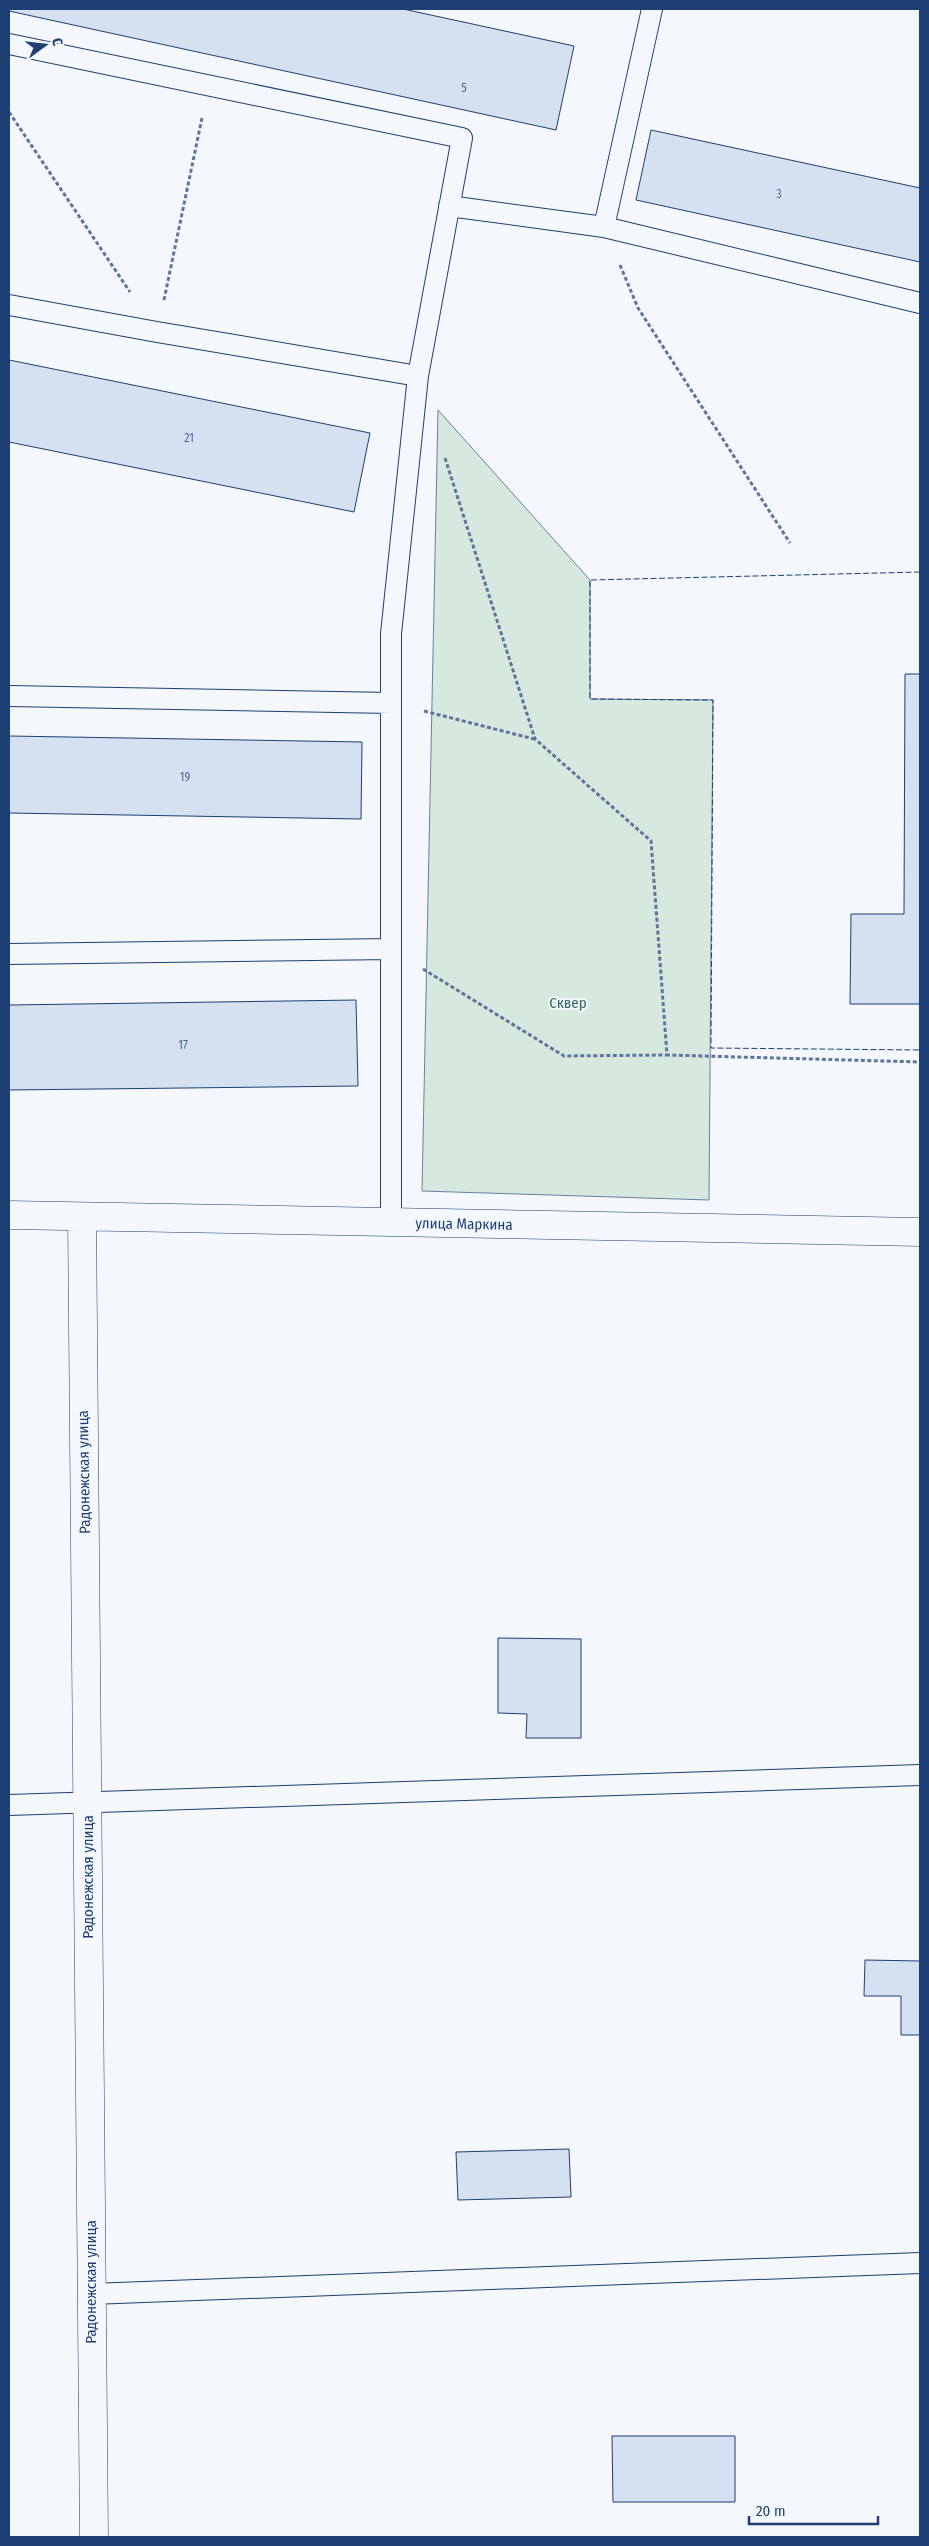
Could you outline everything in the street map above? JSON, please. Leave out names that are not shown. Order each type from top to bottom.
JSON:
[{"type":"street","name":"улица Маркина","points":[[9,1216],[920,1232]]},
{"type":"street","name":"Радонежская улица","points":[[82,1217],[94,2537]]},
{"type":"lane","points":[[604,227],[652,9]]},
{"type":"lane","points":[[9,44],[462,138],[418,376],[391,634],[391,1223]]},
{"type":"lane","points":[[450,206],[604,227],[920,303]]},
{"type":"lane","points":[[9,304],[157,332],[418,376]]},
{"type":"lane","points":[[9,696],[390,703]]},
{"type":"lane","points":[[9,954],[391,949]]},
{"type":"lane","points":[[9,1805],[88,1804],[920,1774]]},
{"type":"lane","points":[[91,2294],[920,2263]]},
{"type":"path","points":[[157,332],[209,86]]},
{"type":"path","points":[[9,112],[157,332]]},
{"type":"path","points":[[604,227],[638,308],[790,543]]},
{"type":"path","points":[[442,450],[535,739]]},
{"type":"path","points":[[390,703],[535,739],[651,841],[667,1055]]},
{"type":"path","points":[[391,949],[564,1056],[667,1055],[920,1062]]},
{"type":"green space","name":"Сквер","points":[[438,410],[590,580],[590,699],[713,700],[709,1200],[422,1191]]},
{"type":"building","points":[[9,9],[403,9],[574,46],[556,130],[9,11]]},
{"type":"building","points":[[651,130],[920,188],[920,262],[636,200]]},
{"type":"building","points":[[9,360],[370,433],[354,512],[9,442]]},
{"type":"building","points":[[905,674],[920,674],[920,1004],[850,1004],[851,914],[904,914]]},
{"type":"building","points":[[9,736],[362,742],[361,819],[9,813]]},
{"type":"building","points":[[356,1000],[358,1086],[9,1090],[9,1005]]},
{"type":"building","points":[[498,1638],[581,1639],[581,1738],[526,1738],[527,1714],[498,1713]]},
{"type":"building","points":[[865,1960],[920,1961],[920,2035],[901,2035],[901,1996],[864,1996]]},
{"type":"building","points":[[569,2149],[571,2197],[458,2200],[456,2152]]},
{"type":"building","points":[[612,2436],[735,2436],[735,2502],[613,2502]]},
{"type":"fence","points":[[920,572],[590,580],[590,699],[713,700],[711,1048],[920,1050]]}]
